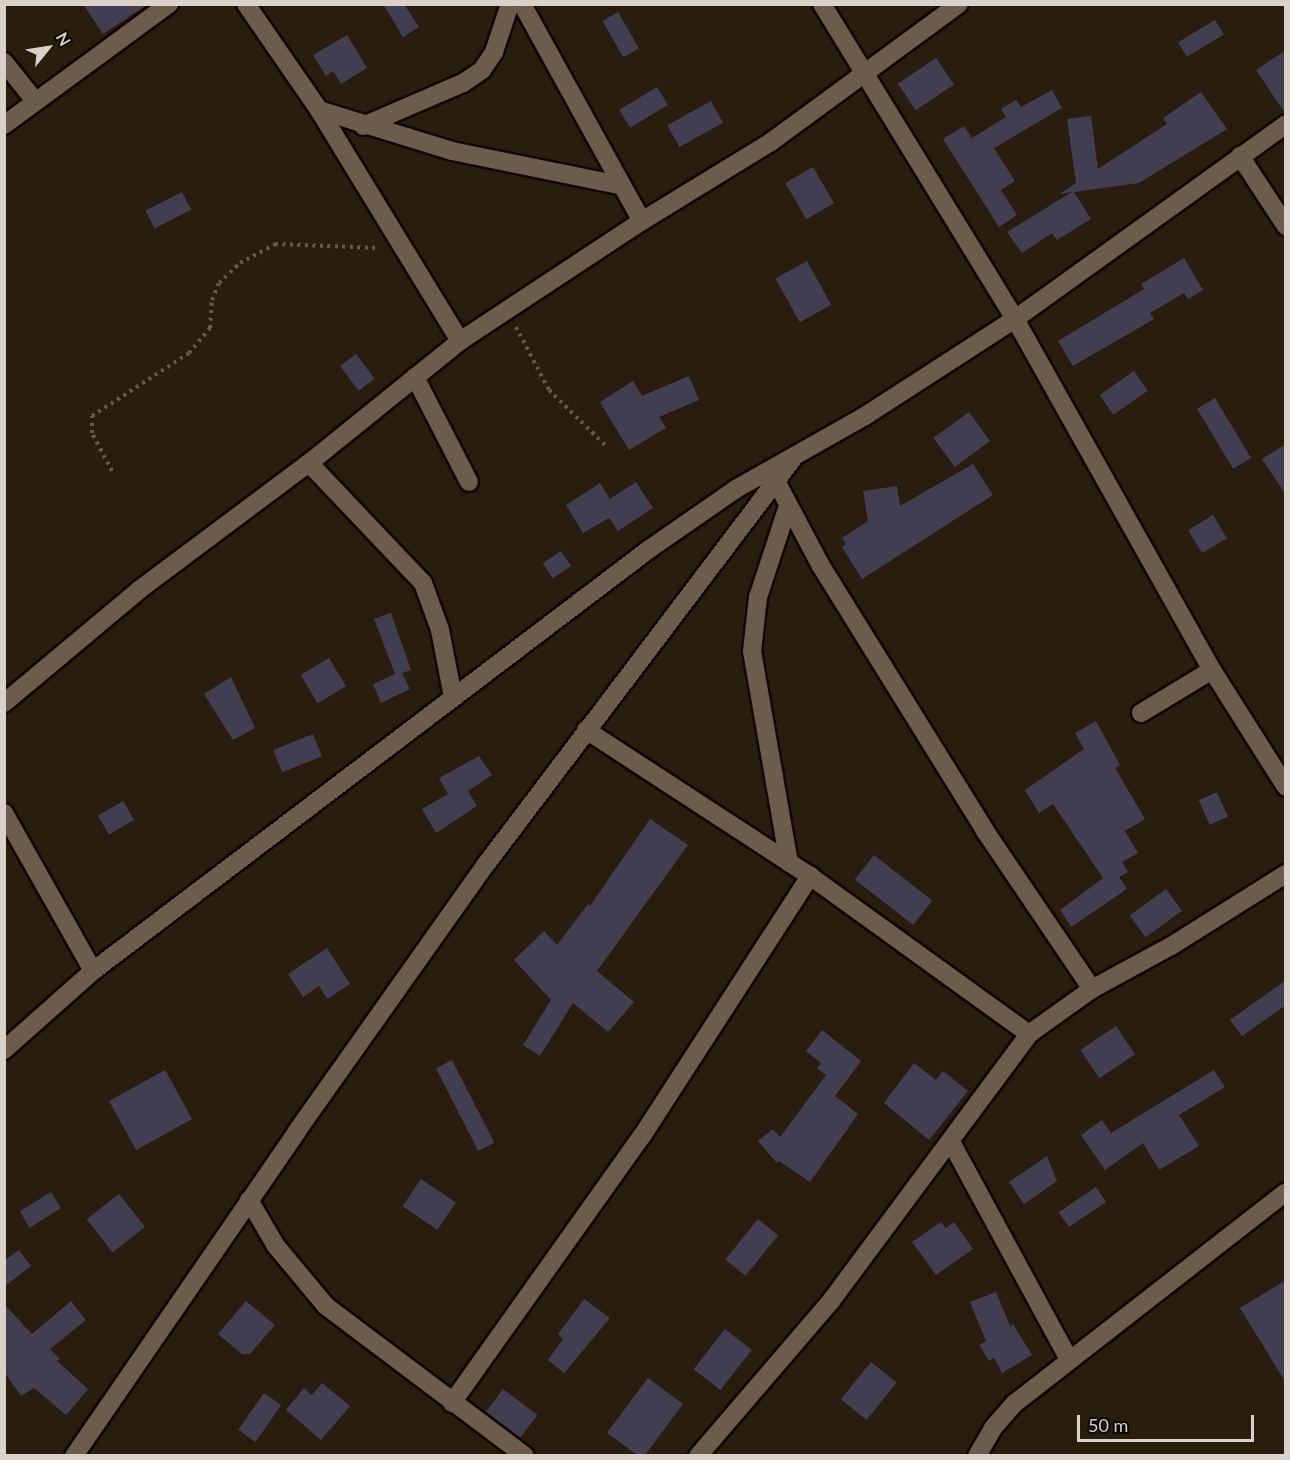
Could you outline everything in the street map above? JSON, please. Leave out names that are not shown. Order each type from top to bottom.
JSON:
[{"type":"street","points":[[4,125],[169,4]]},
{"type":"street","points":[[246,4],[319,110],[460,341]]},
{"type":"street","points":[[363,126],[463,82],[482,70],[494,52],[510,4]]},
{"type":"street","points":[[522,4],[619,185],[642,221]]},
{"type":"street","points":[[822,4],[1015,319],[1212,670],[1286,787]]},
{"type":"street","points":[[4,703],[140,590],[309,463],[460,341],[642,221],[771,142],[959,4]]},
{"type":"street","points":[[4,62],[34,101]]},
{"type":"street","points":[[319,110],[363,126],[452,151],[619,185]]},
{"type":"street","points":[[4,1050],[93,971],[648,550],[736,489],[865,416],[1015,319],[1286,124]]},
{"type":"street","points":[[1240,156],[1286,226]]},
{"type":"street","points":[[415,377],[470,482]]},
{"type":"street","points":[[78,1454],[249,1200],[586,730],[777,483],[795,455]]},
{"type":"street","points":[[309,463],[423,583],[440,630],[453,697]]},
{"type":"street","points":[[777,483],[788,506],[985,831],[1092,989]]},
{"type":"street","points":[[788,506],[758,597],[752,651],[789,863]]},
{"type":"street","points":[[1141,714],[1212,670]]},
{"type":"street","points":[[586,730],[810,876],[1029,1034]]},
{"type":"street","points":[[4,813],[93,971]]},
{"type":"street","points":[[698,1455],[831,1301],[1029,1034],[1092,989],[1171,946],[1286,874]]},
{"type":"street","points":[[452,1403],[642,1136],[810,876]]},
{"type":"street","points":[[951,1142],[1069,1359]]},
{"type":"street","points":[[977,1455],[993,1428],[1015,1403],[1286,1192]]},
{"type":"street","points":[[249,1200],[276,1246],[326,1306],[452,1403],[525,1455]]},
{"type":"path","points":[[112,471],[92,433],[92,416],[180,359],[200,342],[210,328],[216,290],[240,263],[275,244],[405,250]]},
{"type":"path","points":[[507,309],[549,390],[607,447]]},
{"type":"building","points":[[83,4],[148,4],[103,34]]},
{"type":"building","points":[[383,4],[404,4],[419,27],[403,37]]},
{"type":"building","points":[[618,12],[639,48],[623,57],[602,21]]},
{"type":"building","points":[[1215,20],[1224,35],[1187,57],[1178,42]]},
{"type":"building","points":[[347,35],[367,68],[341,84],[333,71],[326,76],[313,55]]},
{"type":"building","points":[[1286,50],[1286,113],[1285,113],[1256,70]]},
{"type":"building","points":[[936,58],[954,85],[916,110],[898,84]]},
{"type":"building","points":[[657,87],[668,105],[630,128],[619,110]]},
{"type":"building","points":[[1052,90],[1062,108],[994,148],[1015,181],[1001,190],[1017,215],[999,227],[943,139],[964,126],[972,138],[1006,117],[1001,109],[1016,100],[1021,107]]},
{"type":"building","points":[[1201,92],[1227,129],[1139,183],[1074,192],[1091,219],[1057,240],[1052,233],[1022,253],[1007,232],[1072,192],[1060,194],[1076,183],[1067,119],[1091,116],[1098,169],[1167,124],[1163,118]]},
{"type":"building","points":[[711,101],[723,123],[679,147],[667,125]]},
{"type":"building","points":[[813,167],[834,203],[806,219],[785,183]]},
{"type":"building","points":[[182,192],[191,210],[155,228],[145,211]]},
{"type":"building","points":[[1184,258],[1203,290],[1188,299],[1184,293],[1150,313],[1154,319],[1073,366],[1058,341],[1144,289],[1141,284]]},
{"type":"building","points":[[807,261],[831,305],[800,322],[776,278]]},
{"type":"building","points":[[356,354],[375,379],[359,391],[340,366]]},
{"type":"building","points":[[1134,371],[1148,391],[1113,415],[1100,395]]},
{"type":"building","points":[[689,376],[699,400],[659,417],[666,428],[629,450],[600,402],[633,381],[642,396]]},
{"type":"building","points":[[1215,398],[1251,458],[1233,469],[1197,409]]},
{"type":"building","points":[[969,412],[990,441],[955,467],[933,438]]},
{"type":"building","points":[[1286,444],[1286,495],[1262,459]]},
{"type":"building","points":[[973,464],[993,495],[862,579],[842,547],[846,544],[842,538],[868,521],[863,491],[897,486],[900,506]]},
{"type":"building","points":[[636,482],[653,508],[618,531],[609,518],[583,533],[566,505],[600,483],[610,499]]},
{"type":"building","points":[[1213,515],[1227,538],[1202,553],[1188,530]]},
{"type":"building","points":[[561,551],[571,566],[553,578],[543,563]]},
{"type":"building","points":[[391,613],[411,670],[402,673],[410,689],[381,703],[373,684],[395,674],[374,619]]},
{"type":"building","points":[[329,658],[346,686],[318,703],[301,675]]},
{"type":"building","points":[[231,677],[255,728],[233,740],[204,694]]},
{"type":"building","points":[[1096,721],[1120,765],[1115,768],[1145,819],[1125,831],[1138,853],[1122,862],[1128,872],[1119,877],[1127,889],[1071,927],[1060,910],[1103,878],[1053,804],[1039,813],[1025,790],[1084,749],[1075,733]]},
{"type":"building","points":[[313,734],[322,756],[282,772],[273,750]]},
{"type":"building","points":[[479,756],[492,775],[468,791],[477,806],[436,833],[422,809],[448,794],[439,778]]},
{"type":"building","points":[[1217,792],[1228,817],[1210,825],[1199,800]]},
{"type":"building","points":[[123,801],[134,820],[109,835],[98,816]]},
{"type":"building","points":[[650,819],[688,845],[597,971],[634,1002],[608,1032],[573,1003],[540,1056],[523,1045],[551,1000],[514,960],[544,931],[557,945],[588,904],[590,906]]},
{"type":"building","points":[[874,855],[932,901],[913,925],[855,879]]},
{"type":"building","points":[[1166,889],[1182,911],[1145,937],[1130,915]]},
{"type":"building","points":[[327,948],[350,984],[327,999],[319,986],[303,997],[288,974]]},
{"type":"building","points":[[1286,980],[1286,1005],[1242,1036],[1230,1020]]},
{"type":"building","points":[[1116,1026],[1135,1054],[1099,1078],[1080,1050]]},
{"type":"building","points":[[822,1030],[861,1061],[835,1096],[858,1114],[810,1182],[779,1161],[777,1163],[758,1141],[773,1129],[780,1137],[826,1075],[817,1068],[821,1063],[806,1051]]},
{"type":"building","points":[[452,1060],[494,1143],[478,1151],[436,1068]]},
{"type":"building","points":[[914,1063],[936,1080],[943,1071],[968,1091],[929,1140],[884,1103]]},
{"type":"building","points":[[165,1070],[192,1119],[136,1150],[109,1101]]},
{"type":"building","points":[[1214,1070],[1225,1087],[1179,1115],[1199,1146],[1159,1170],[1143,1143],[1105,1170],[1081,1135],[1102,1120],[1111,1133]]},
{"type":"building","points":[[1047,1156],[1057,1181],[1024,1204],[1009,1182]]},
{"type":"building","points":[[421,1179],[456,1202],[437,1230],[403,1206]]},
{"type":"building","points":[[1096,1187],[1106,1202],[1069,1227],[1059,1212]]},
{"type":"building","points":[[51,1192],[61,1208],[30,1228],[20,1212]]},
{"type":"building","points":[[119,1194],[145,1227],[113,1252],[87,1219]]},
{"type":"building","points":[[758,1219],[778,1235],[745,1276],[725,1259]]},
{"type":"building","points":[[941,1222],[946,1228],[954,1222],[973,1249],[936,1275],[912,1242]]},
{"type":"building","points":[[19,1250],[31,1266],[4,1287],[4,1261]]},
{"type":"building","points":[[1286,1280],[1286,1383],[1240,1308]]},
{"type":"building","points":[[996,1292],[1010,1326],[1013,1324],[1032,1355],[1002,1373],[994,1358],[989,1361],[979,1345],[986,1341],[970,1302]]},
{"type":"building","points":[[584,1299],[610,1318],[564,1373],[548,1360],[563,1339],[558,1334]]},
{"type":"building","points":[[71,1301],[86,1320],[50,1349],[60,1359],[57,1361],[88,1389],[66,1415],[34,1388],[21,1396],[4,1372],[4,1304],[32,1334]]},
{"type":"building","points":[[246,1301],[275,1325],[250,1354],[242,1354],[218,1334]]},
{"type":"building","points":[[725,1329],[752,1350],[720,1390],[694,1369]]},
{"type":"building","points":[[871,1362],[897,1383],[866,1420],[841,1399]]},
{"type":"building","points":[[648,1378],[683,1404],[645,1455],[637,1455],[607,1433]]},
{"type":"building","points":[[322,1383],[350,1406],[321,1440],[286,1410],[304,1388],[312,1395]]},
{"type":"building","points":[[503,1389],[537,1415],[520,1438],[486,1412]]},
{"type":"building","points":[[264,1393],[281,1405],[255,1442],[238,1430]]}]
